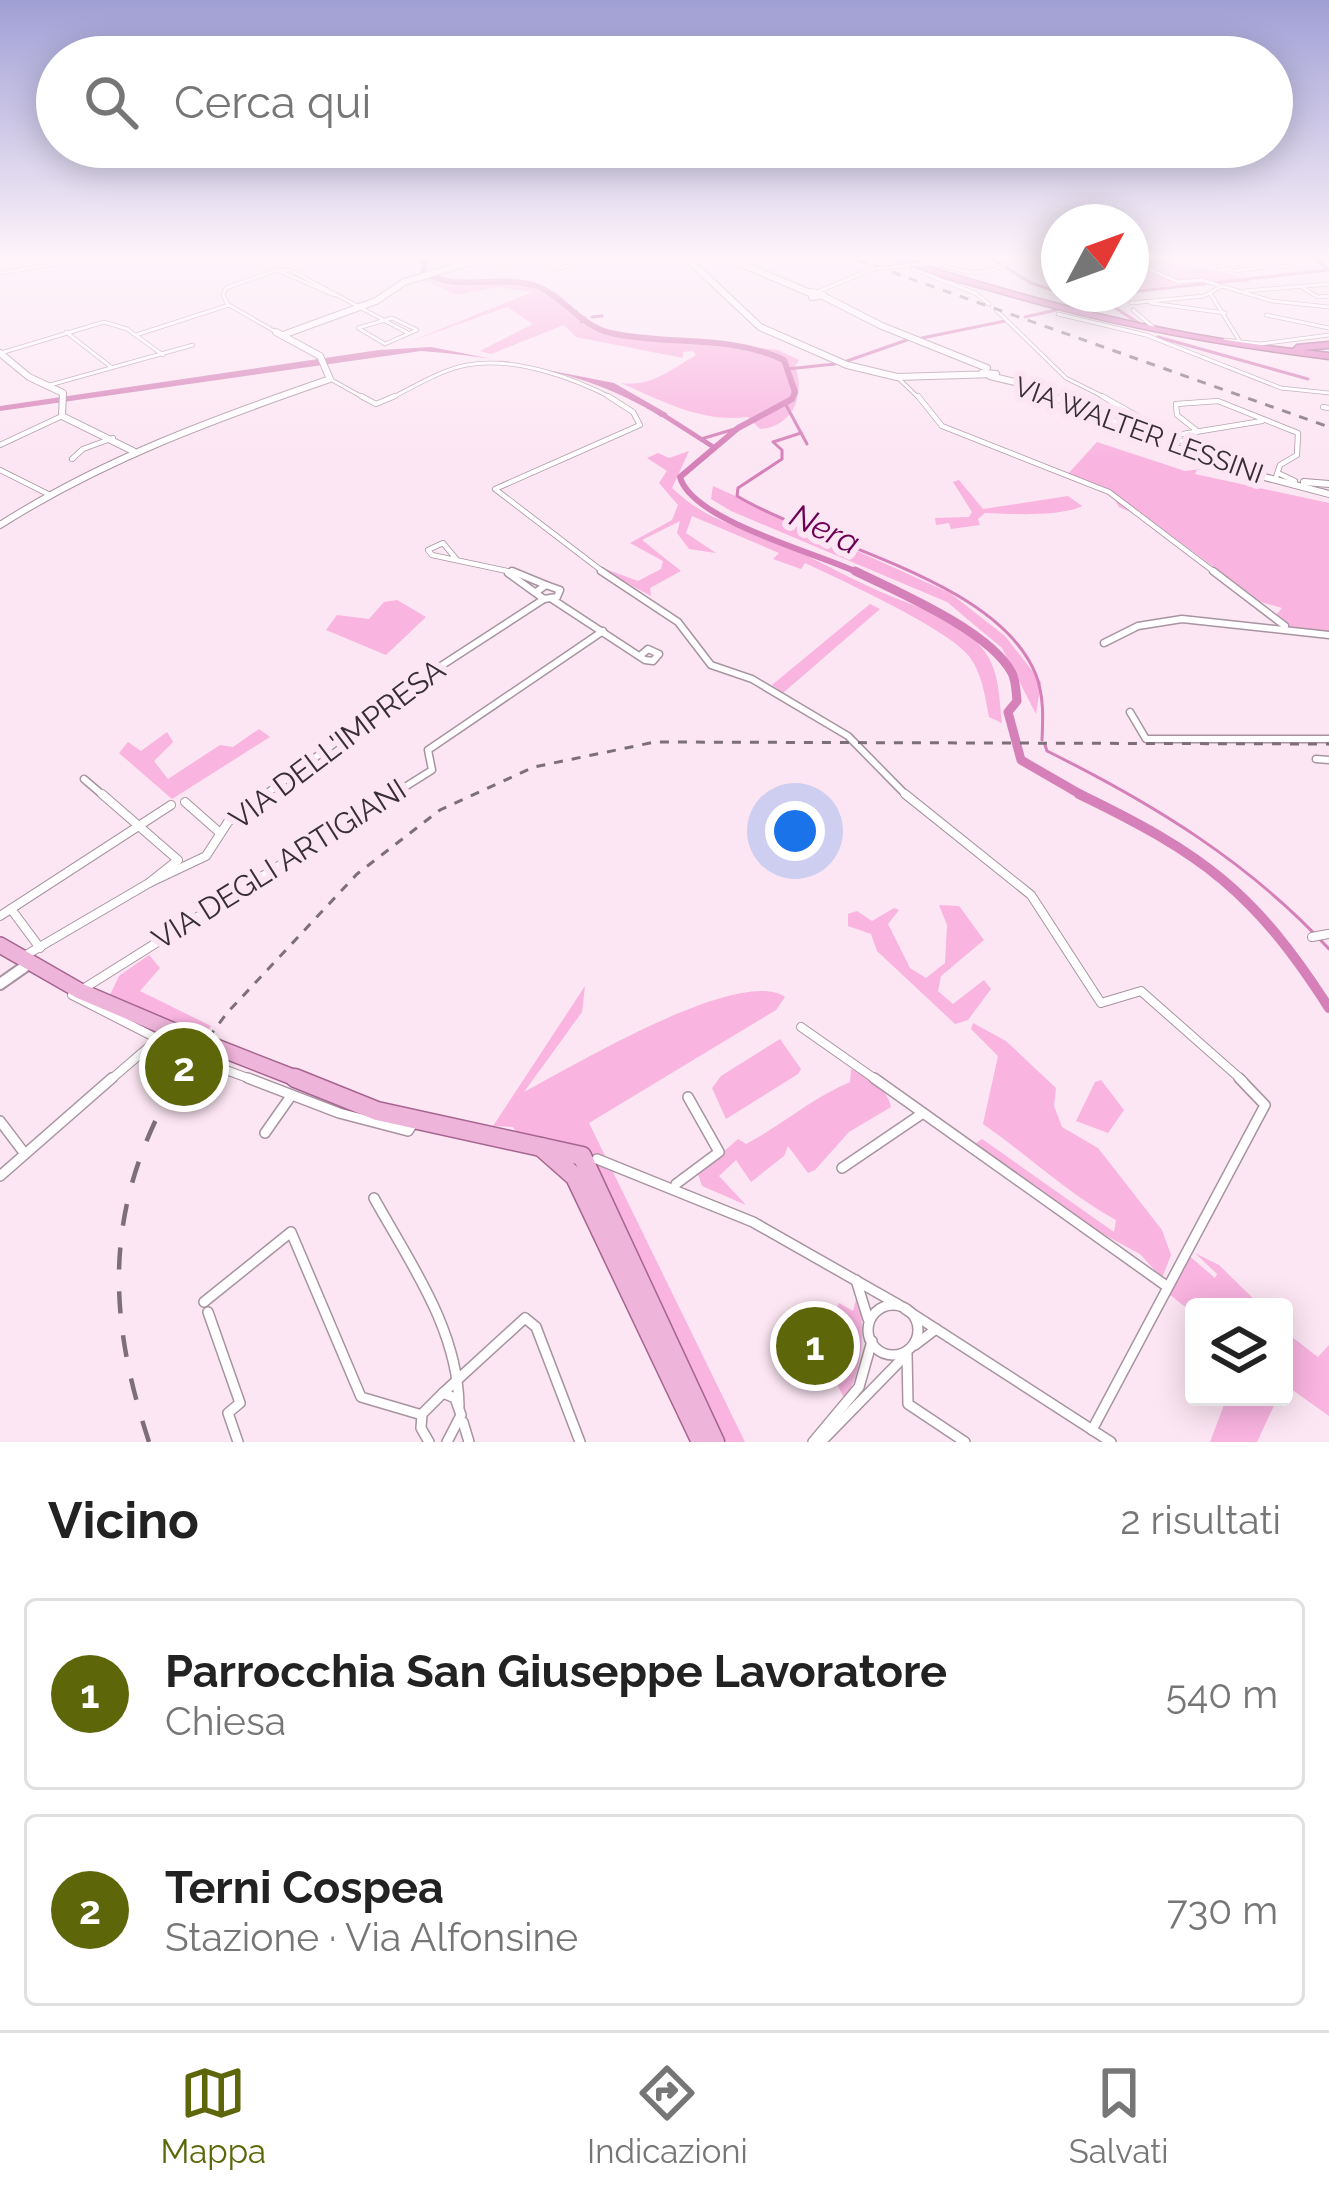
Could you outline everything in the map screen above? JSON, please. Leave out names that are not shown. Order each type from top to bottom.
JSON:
[{"type":"highway","points":[[1139,327],[1328,355]]},
{"type":"highway","points":[[1278,350],[1314,344],[1308,348],[1328,355]]},
{"type":"main road","points":[[284,336],[305,327]]},
{"type":"main road","points":[[764,327],[847,365],[897,377],[988,373]]},
{"type":"main road","name":"VIA WALTER LESSINI","points":[[885,327],[1185,451],[1329,490]]},
{"type":"main road","points":[[284,336],[295,331]]},
{"type":"main road","points":[[0,525],[47,494],[133,451],[199,422],[331,379],[321,361],[284,336]]},
{"type":"main road","points":[[0,353],[29,377],[50,385],[63,399],[62,416],[133,451]]},
{"type":"main road","name":"VIA WALTER LESSINI","points":[[1185,451],[1199,451],[1219,462],[1329,490]]},
{"type":"main road","name":"VIA WALTER LESSINI","points":[[1258,473],[1291,482]]},
{"type":"main road","points":[[0,945],[30,956],[86,994],[311,1088],[414,1120],[535,1143],[587,1168],[715,1442]]},
{"type":"main road","points":[[0,985],[30,956]]},
{"type":"main road","points":[[587,1168],[701,1442]]},
{"type":"street","points":[[0,353],[84,327]]},
{"type":"street","points":[[117,327],[164,355]]},
{"type":"street","points":[[136,335],[160,327]]},
{"type":"street","points":[[269,327],[284,336]]},
{"type":"street","points":[[360,327],[387,345],[417,330],[411,327]]},
{"type":"street","points":[[1014,327],[1066,378],[1199,451]]},
{"type":"street","points":[[1114,327],[1146,335],[1281,388],[1329,393]]},
{"type":"street","points":[[1159,327],[1260,344],[1329,331]]},
{"type":"street","points":[[1232,327],[1240,342]]},
{"type":"street","points":[[66,332],[112,368]]},
{"type":"street","points":[[50,385],[193,345]]},
{"type":"street","points":[[331,379],[376,404],[458,368],[486,363],[599,389],[633,409],[640,425],[495,489],[568,549],[678,622],[711,665],[752,679],[848,736],[910,799],[1031,895],[1101,1003],[1141,991],[1265,1105],[1092,1430]]},
{"type":"street","points":[[897,377],[918,391],[942,426],[1109,492],[1285,626]]},
{"type":"street","points":[[1196,430],[1177,415],[1176,404],[1212,400],[1301,436],[1298,455],[1280,464],[1278,475]]},
{"type":"street","points":[[0,445],[62,416]]},
{"type":"street","points":[[1177,435],[1266,420]]},
{"type":"street","points":[[72,459],[83,449],[113,438]]},
{"type":"street","points":[[0,470],[47,494]]},
{"type":"street","points":[[457,560],[557,586],[564,604]]},
{"type":"street","points":[[521,577],[543,597],[564,604],[641,655]]},
{"type":"street","points":[[543,597],[545,585]]},
{"type":"street","points":[[543,597],[560,593]]},
{"type":"street","name":"VIA DELL'IMPRESA","points":[[55,941],[149,883],[206,856],[218,832],[424,676],[543,597]]},
{"type":"street","points":[[1104,644],[1142,625],[1187,622],[1285,626],[1329,635]]},
{"type":"street","name":"VIA DEGLI ARTIGIANI","points":[[86,994],[114,970],[432,770],[428,750],[603,631]]},
{"type":"street","points":[[1130,712],[1146,739],[1329,740]]},
{"type":"street","points":[[1316,759],[1329,760]]},
{"type":"street","points":[[84,779],[178,860],[149,883]]},
{"type":"street","points":[[185,802],[218,832]]},
{"type":"street","points":[[0,916],[172,805]]},
{"type":"street","points":[[11,910],[30,956]]},
{"type":"street","points":[[1312,938],[1328,934]]},
{"type":"street","points":[[30,956],[55,941]]},
{"type":"street","points":[[30,956],[55,941]]},
{"type":"street","points":[[0,1176],[158,1039],[45,978],[46,971]]},
{"type":"street","points":[[801,1027],[1167,1286]]},
{"type":"street","points":[[215,1066],[291,1096],[408,1131],[414,1120]]},
{"type":"street","points":[[265,1133],[291,1096]]},
{"type":"street","points":[[676,1184],[719,1152],[688,1097]]},
{"type":"street","points":[[842,1168],[923,1113]]},
{"type":"street","points":[[0,1121],[25,1154]]},
{"type":"street","points":[[587,1168],[676,1184],[758,1222],[902,1307],[1107,1441]]},
{"type":"street","points":[[374,1198],[463,1380],[457,1441]]},
{"type":"street","points":[[238,1442],[228,1413],[240,1403],[206,1307],[291,1232],[361,1396],[422,1415]]},
{"type":"street","points":[[854,1277],[863,1292],[871,1333],[892,1368]]},
{"type":"street","points":[[817,1440],[860,1387],[872,1314],[880,1304],[902,1307]]},
{"type":"street","points":[[902,1307],[916,1332],[908,1404],[964,1442]]},
{"type":"street","points":[[422,1440],[422,1415],[430,1400],[463,1380],[491,1344],[525,1318],[536,1327],[580,1442]]},
{"type":"street","points":[[817,1440],[931,1326]]},
{"type":"street","points":[[883,1352],[896,1357],[913,1347]]},
{"type":"street","points":[[443,1394],[454,1397],[460,1412]]},
{"type":"street","points":[[700,1410],[729,1442]]},
{"type":"shaded area","points":[[527,327],[558,327],[491,354],[480,351]]},
{"type":"shaded area","points":[[566,327],[778,350],[799,360],[795,366],[797,399],[781,423],[760,429],[748,417],[715,417],[683,409],[621,383],[642,383],[660,376],[696,355],[693,351],[683,352],[683,358],[576,337]]},
{"type":"shaded area","points":[[431,347],[498,360],[421,351],[0,411],[0,406],[379,350]]},
{"type":"shaded area","points":[[538,368],[614,383],[668,414],[661,417],[606,389]]},
{"type":"shaded area","points":[[1097,442],[1185,471],[1219,467],[1195,474],[1329,503],[1329,634],[1289,627],[1276,615],[1282,608],[1261,602],[1153,522],[1119,507],[1109,489],[1067,475]]},
{"type":"shaded area","points":[[689,451],[672,488],[699,509],[966,631],[994,669],[1002,723],[989,717],[973,662],[956,644],[892,605],[805,563],[801,569],[773,559],[779,553],[692,516],[686,533],[716,553],[689,549],[677,533],[680,521],[642,540],[681,571],[650,588],[651,596],[592,564],[638,581],[661,569],[663,561],[630,543],[672,520],[678,505],[659,483],[667,471],[647,458],[658,453],[669,458]]},
{"type":"shaded area","points":[[959,480],[983,509],[1068,496],[1082,506],[1048,513],[985,513],[978,519],[980,525],[951,529],[949,523],[936,525],[935,518],[969,517],[972,512],[953,482]]},
{"type":"shaded area","points":[[713,486],[950,593],[1005,636],[1041,682],[1036,714],[1002,648],[947,602],[731,511],[711,499]]},
{"type":"shaded area","points":[[397,600],[426,617],[386,655],[326,630],[337,615],[369,619],[384,602]]},
{"type":"shaded area","points":[[870,604],[880,609],[783,693],[772,685]]},
{"type":"shaded area","points":[[259,729],[270,737],[172,799],[119,753],[128,742],[141,751],[167,732],[173,742],[154,761],[168,779],[220,745],[233,747]]},
{"type":"shaded area","points":[[939,905],[959,906],[984,940],[941,976],[938,991],[953,1004],[984,980],[991,989],[968,1020],[955,1024],[877,951],[871,934],[848,926],[848,914],[857,911],[872,921],[894,908],[899,910],[888,924],[910,968],[926,978],[945,963],[947,925]]},
{"type":"shaded area","points":[[149,955],[160,968],[140,991],[211,1026],[205,1035],[138,1011],[110,995],[119,976]]},
{"type":"shaded area","points":[[585,986],[582,1012],[524,1092],[616,1042],[696,1007],[763,991],[785,997],[776,1010],[589,1123],[745,1442],[721,1442],[583,1149],[518,1135],[513,1127],[493,1126]]},
{"type":"shaded area","points":[[973,1023],[1006,1041],[1056,1088],[1054,1106],[1062,1127],[1098,1148],[1162,1230],[1171,1255],[1162,1278],[1140,1254],[1088,1226],[975,1144],[982,1139],[1114,1232],[1116,1220],[983,1124],[998,1056],[971,1029]]},
{"type":"shaded area","points":[[780,1039],[801,1069],[798,1074],[726,1119],[712,1088],[721,1076]]},
{"type":"shaded area","points":[[851,1069],[881,1088],[891,1107],[849,1132],[815,1170],[808,1173],[788,1146],[784,1156],[751,1182],[736,1160],[719,1176],[746,1205],[702,1186],[698,1174],[738,1139],[746,1144],[850,1082]]},
{"type":"shaded area","points":[[1101,1080],[1124,1110],[1108,1133],[1076,1121],[1095,1082]]},
{"type":"shaded area","points":[[1195,1253],[1219,1265],[1253,1298],[1185,1298],[1185,1307],[1169,1294],[1188,1255],[1215,1278],[1217,1274]]},
{"type":"shaded area","points":[[858,1292],[861,1348],[845,1400],[834,1378],[841,1365],[825,1334],[839,1303],[853,1311]]},
{"type":"shaded area","points":[[1293,1338],[1318,1357],[1329,1345],[1329,1416],[1293,1390]]},
{"type":"shaded area","points":[[1224,1406],[1274,1406],[1257,1442],[1210,1442]]},
{"type":"waterway","name":"Nera","points":[[597,327],[633,337],[720,343],[784,360],[795,392],[792,399],[738,428],[680,477],[689,493],[731,521],[861,574]]},
{"type":"waterway","points":[[922,338],[974,327]]},
{"type":"waterway","points":[[1158,337],[1308,379]]},
{"type":"waterway","points":[[847,361],[907,340]]},
{"type":"waterway","points":[[787,369],[835,364]]},
{"type":"waterway","points":[[786,405],[807,444]]},
{"type":"waterway","points":[[657,411],[715,448]]},
{"type":"waterway","points":[[701,439],[738,428]]},
{"type":"waterway","points":[[801,433],[773,442],[782,450],[782,459],[738,488],[737,496],[903,568],[985,613],[1016,642],[1036,675],[1042,699],[1042,740]]},
{"type":"waterway","name":"Nera","points":[[855,571],[861,574]]},
{"type":"waterway","name":"Nera","points":[[861,574],[941,614],[1001,657],[1015,683],[1017,701],[1008,712],[1021,760],[1085,797]]},
{"type":"waterway","points":[[1045,745],[1047,751],[1161,814],[1232,862],[1329,949]]},
{"type":"waterway","name":"Nera","points":[[1079,794],[1160,836],[1222,880],[1276,934],[1329,1008]]},
{"type":"railway","points":[[1048,327],[1329,427]]},
{"type":"railway","points":[[177,1079],[227,1013],[357,874],[440,810],[534,767],[655,742],[1329,744]]},
{"type":"railway","points":[[149,1442],[125,1346],[120,1257],[136,1168],[177,1079]]},
{"type":"place","name":"Terni Cospea","points":[[184,1067]]},
{"type":"place","name":"Parrocchia San Giuseppe Lavoratore","points":[[815,1346]]}]
